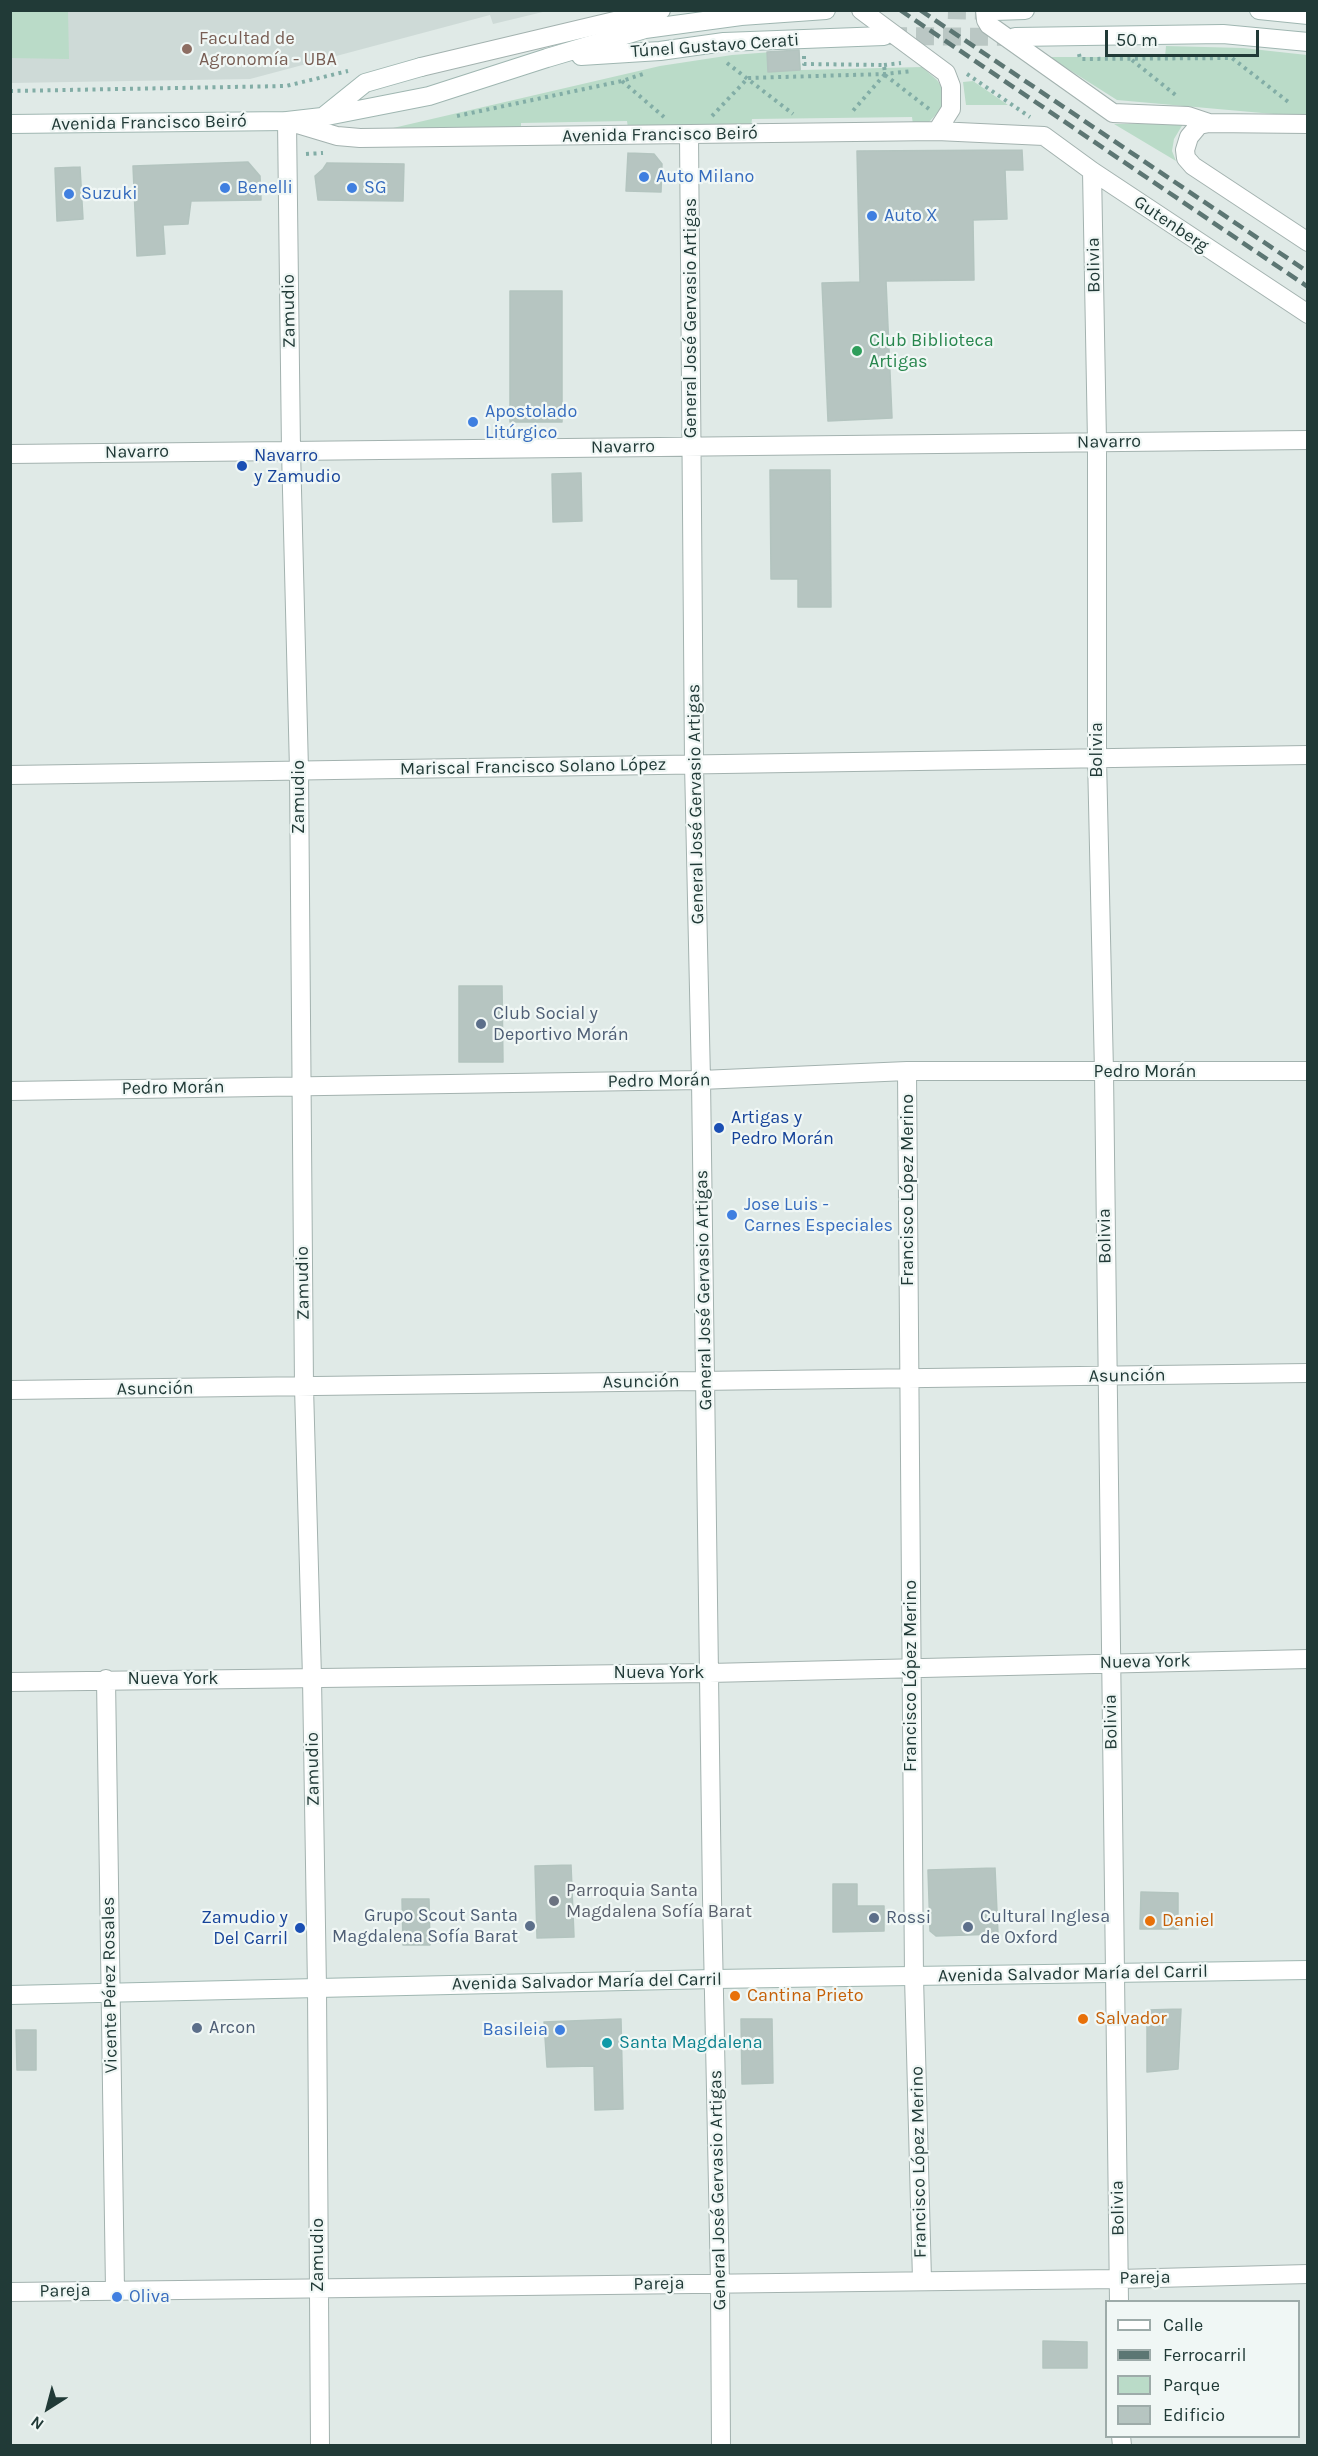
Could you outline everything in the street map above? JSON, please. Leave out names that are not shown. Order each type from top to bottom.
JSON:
[{"type":"street","points":[[322,117],[365,83],[422,67],[661,10]]},
{"type":"street","name":"Túnel Gustavo Cerati","points":[[322,117],[429,96],[645,29],[741,16],[826,10]]},
{"type":"street","points":[[861,10],[944,69],[950,79],[952,94],[951,109],[943,124]]},
{"type":"street","points":[[985,10],[989,25],[1117,115],[1188,116],[1209,123]]},
{"type":"street","points":[[994,11],[1025,10]]},
{"type":"street","points":[[1259,10],[1308,15]]},
{"type":"street","points":[[1016,37],[1223,34],[1308,42]]},
{"type":"street","name":"Túnel Gustavo Cerati","points":[[546,58],[660,51],[724,42],[884,36]]},
{"type":"street","name":"Avenida Francisco Beiró","points":[[10,124],[287,121],[322,117]]},
{"type":"street","points":[[1303,117],[1199,125],[1189,137],[1185,150],[1186,158],[1193,166],[1308,242]]},
{"type":"street","name":"Avenida Francisco Beiró","points":[[287,121],[337,136],[360,138],[689,134],[943,124],[1035,134]]},
{"type":"street","name":"Zamudio","points":[[287,121],[291,450],[299,770],[304,1387],[317,1988],[320,2445]]},
{"type":"street","name":"General José Gervasio Artigas","points":[[689,134],[694,764],[706,1381],[721,2445]]},
{"type":"street","name":"Gutenberg","points":[[1035,134],[1044,136],[1092,171],[1308,314]]},
{"type":"street","name":"Bolivia","points":[[1092,171],[1097,442],[1097,758],[1104,1072],[1119,2300]]},
{"type":"street","name":"Navarro","points":[[10,454],[1308,440]]},
{"type":"street","name":"Mariscal Francisco Solano López","points":[[10,775],[1308,755]]},
{"type":"street","name":"Pedro Morán","points":[[10,1091],[701,1080],[907,1071],[1308,1071]]},
{"type":"street","name":"Francisco López Merino","points":[[907,1071],[914,1977],[922,2280]]},
{"type":"street","name":"Asunción","points":[[10,1390],[1308,1374]]},
{"type":"street","name":"Nueva York","points":[[10,1682],[709,1673],[1308,1659]]},
{"type":"street","name":"Vicente Pérez Rosales","points":[[106,1679],[115,2290]]},
{"type":"street","name":"Avenida Salvador María del Carril","points":[[10,1995],[714,1979],[1308,1970]]},
{"type":"street","name":"Pareja","points":[[10,2292],[1119,2279],[1308,2274]]},
{"type":"path","points":[[1183,102],[1132,60],[1232,58],[1303,117]]},
{"type":"path","points":[[720,62],[729,63],[793,114]]},
{"type":"path","points":[[884,65],[908,63]]},
{"type":"path","points":[[10,91],[286,86],[355,69]]},
{"type":"path","points":[[448,118],[621,81],[648,72]]},
{"type":"path","points":[[850,113],[885,74]]},
{"type":"path","points":[[712,114],[748,78],[885,74],[932,112],[943,124]]},
{"type":"path","points":[[621,81],[664,115]]},
{"type":"shaded area","name":"Facultad de Agronomía - UBA","points":[[10,11],[547,11],[493,24],[490,15],[250,79],[11,83]]},
{"type":"green space","points":[[11,10],[68,11],[69,59],[11,58]]},
{"type":"green space","points":[[1166,46],[1243,48],[1307,55],[1307,117],[1117,100],[1049,57],[1165,57]]},
{"type":"green space","points":[[799,50],[801,70],[922,67],[941,86],[944,100],[941,109],[929,122],[913,125],[912,117],[752,119],[751,127],[628,128],[627,121],[521,123],[521,131],[393,131],[393,128],[660,66],[732,55]]},
{"type":"green space","points":[[973,81],[1008,105],[966,105],[963,82]]},
{"type":"green space","points":[[1114,124],[1183,124],[1174,139],[1172,151],[1176,161]]},
{"type":"building","points":[[799,50],[800,70],[768,72],[767,52]]},
{"type":"building","points":[[1022,150],[1023,170],[1005,170],[1007,219],[973,220],[974,280],[886,281],[892,418],[828,421],[822,283],[860,282],[857,151]]},
{"type":"building","name":"Auto Milano","points":[[628,153],[654,154],[662,164],[661,192],[626,191]]},
{"type":"building","points":[[248,162],[260,176],[261,200],[191,201],[188,224],[163,225],[165,254],[137,256],[133,166]]},
{"type":"building","name":"SG","points":[[327,163],[404,164],[403,201],[318,200],[315,176]]},
{"type":"building","name":"Suzuki","points":[[80,167],[83,219],[57,221],[55,168]]},
{"type":"building","points":[[510,291],[562,291],[562,422],[510,422]]},
{"type":"building","points":[[770,470],[830,470],[831,607],[798,607],[798,579],[771,579]]},
{"type":"building","points":[[581,473],[582,521],[553,522],[552,474]]},
{"type":"building","name":"Club Social y Deportivo Morán","points":[[459,986],[502,986],[503,1062],[459,1062]]},
{"type":"building","name":"Parroquia Santa Magdalena Sofía Barat","points":[[571,1865],[574,1937],[537,1938],[535,1866]]},
{"type":"building","points":[[995,1868],[998,1934],[936,1936],[930,1931],[928,1870]]},
{"type":"building","points":[[833,1884],[857,1884],[857,1906],[884,1906],[884,1931],[833,1932]]},
{"type":"building","points":[[1141,1892],[1178,1893],[1178,1929],[1140,1929]]},
{"type":"building","points":[[402,1899],[429,1899],[430,1945],[403,1945]]},
{"type":"building","points":[[1181,2009],[1178,2069],[1147,2072],[1147,2010]]},
{"type":"building","points":[[621,2019],[623,2109],[595,2110],[594,2066],[547,2067],[544,2022]]},
{"type":"building","points":[[741,2019],[772,2019],[773,2083],[742,2084]]},
{"type":"building","points":[[16,2030],[36,2030],[36,2070],[17,2070]]},
{"type":"building","points":[[1043,2341],[1087,2342],[1087,2368],[1043,2368]]},
{"type":"tunnel","points":[[948,10],[994,11]]},
{"type":"tunnel","points":[[889,36],[1014,37]]},
{"type":"railway","points":[[900,10],[1308,287]]},
{"type":"railway","points":[[920,10],[1308,272]]},
{"type":"place","name":"Facultad de Agronomía - UBA","points":[[187,49]]},
{"type":"place","name":"Auto Milano","points":[[644,177]]},
{"type":"place","name":"Benelli","points":[[225,188]]},
{"type":"place","name":"SG","points":[[352,188]]},
{"type":"place","name":"Suzuki","points":[[69,194]]},
{"type":"place","name":"Auto X","points":[[872,216]]},
{"type":"place","name":"Club Biblioteca Artigas","points":[[857,351]]},
{"type":"place","name":"Apostolado Litúrgico","points":[[473,422]]},
{"type":"place","name":"Navarro y Zamudio","points":[[242,466]]},
{"type":"place","name":"Club Social y Deportivo Morán","points":[[481,1024]]},
{"type":"place","name":"Artigas y Pedro Morán","points":[[719,1128]]},
{"type":"place","name":"Jose Luis - Carnes Especiales","points":[[732,1215]]},
{"type":"place","name":"Parroquia Santa Magdalena Sofía Barat","points":[[554,1901]]},
{"type":"place","name":"Rossi","points":[[874,1918]]},
{"type":"place","name":"Daniel","points":[[1150,1921]]},
{"type":"place","name":"Grupo Scout Santa Magdalena Sofía Barat","points":[[530,1926]]},
{"type":"place","name":"Cultural Inglesa de Oxford","points":[[968,1927]]},
{"type":"place","name":"Zamudio y Del Carril","points":[[300,1928]]},
{"type":"place","name":"Cantina Prieto","points":[[735,1996]]},
{"type":"place","name":"Salvador","points":[[1083,2019]]},
{"type":"place","name":"Arcon","points":[[197,2028]]},
{"type":"place","name":"Basileia","points":[[560,2030]]},
{"type":"place","name":"Santa Magdalena","points":[[607,2043]]},
{"type":"place","name":"Oliva","points":[[117,2297]]}]
